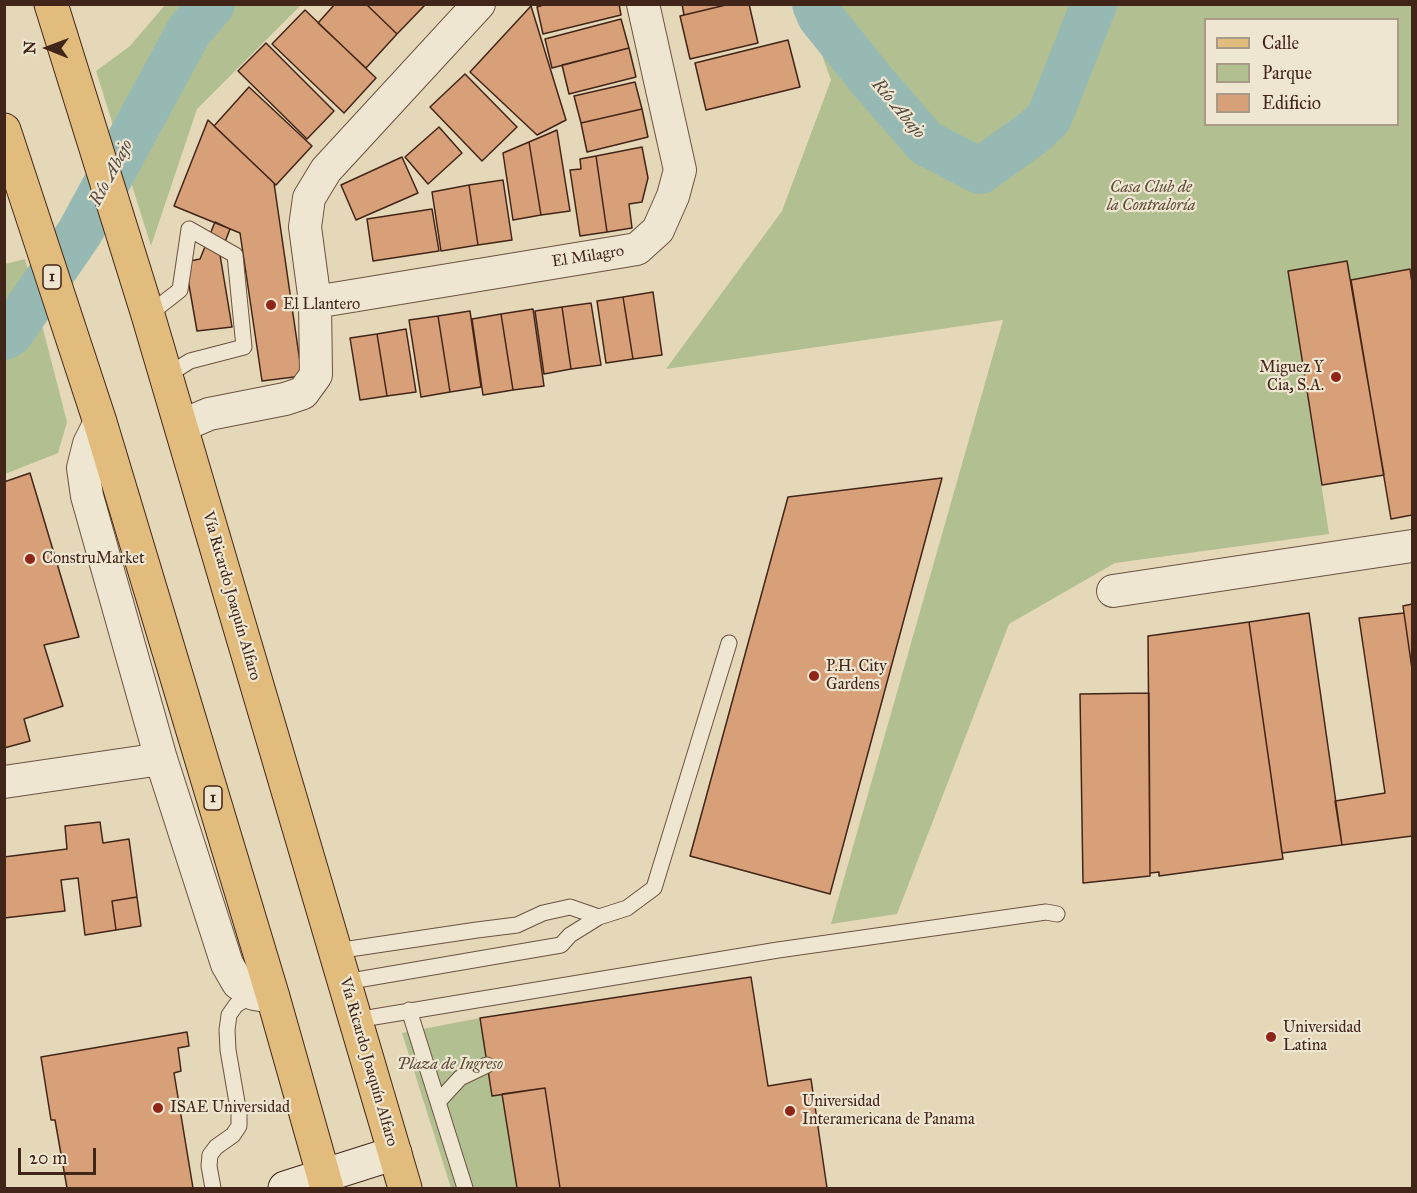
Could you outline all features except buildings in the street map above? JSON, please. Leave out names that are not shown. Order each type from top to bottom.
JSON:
[{"type":"main road","name":"Vía Ricardo Joaquín Alfaro","points":[[51,13],[148,315],[405,1188]]},
{"type":"main road","name":"1","points":[[5,131],[100,422],[263,996],[324,1182]]},
{"type":"street","points":[[181,426],[209,414],[285,399],[303,393],[316,375],[315,302],[305,227],[309,198],[326,170],[479,4]]},
{"type":"street","name":"El Milagro","points":[[315,302],[637,249],[658,230],[673,196],[680,170],[643,4]]},
{"type":"street","points":[[100,422],[89,444],[83,468],[87,496],[161,759],[227,964],[238,983],[263,996]]},
{"type":"street","points":[[1113,591],[1413,546]]},
{"type":"street","points":[[4,782],[161,759]]},
{"type":"street","points":[[285,1188],[324,1182],[395,1153]]},
{"type":"lane","points":[[148,315],[180,290],[189,229],[235,255],[244,347],[190,361],[166,376]]},
{"type":"lane","points":[[345,982],[561,945],[570,935],[599,917],[627,908],[654,888],[729,643]]},
{"type":"lane","points":[[336,951],[517,926],[543,913],[570,907],[599,917]]},
{"type":"lane","points":[[356,1020],[778,950],[1046,912],[1057,914]]},
{"type":"lane","points":[[213,1188],[209,1166],[210,1155],[216,1147],[233,1135],[239,1126],[228,1050],[229,1015],[236,1005],[263,996]]},
{"type":"lane","points":[[409,1010],[465,1188]]},
{"type":"lane","points":[[438,1102],[460,1078],[487,1065]]},
{"type":"green space","points":[[165,5],[301,5],[197,109],[151,246],[96,71],[130,46]]},
{"type":"green space","name":"Casa Club de la Contraloría","points":[[804,5],[1081,5],[1035,131],[1049,118],[1087,5],[1412,5],[1412,268],[1351,280],[1347,261],[1288,271],[1329,534],[1115,563],[1009,624],[897,914],[831,924],[1003,320],[666,369],[782,211],[831,80]]},
{"type":"green space","points":[[25,259],[67,422],[58,453],[5,474],[5,264]]},
{"type":"green space","name":"Plaza de Ingreso","points":[[480,1018],[492,1095],[502,1094],[517,1188],[451,1188],[402,1033]]},
{"type":"waterway","name":"Río Abajo","points":[[4,337],[10,334],[80,232],[189,31],[212,4]]},
{"type":"waterway","name":"Río Abajo","points":[[815,4],[820,16],[926,143],[980,171],[1034,132],[1049,118],[1094,4]]},
{"type":"place","name":"El Llantero","points":[[271,305]]},
{"type":"place","name":"Miguez Y Cia, S.A.","points":[[1336,377]]},
{"type":"place","name":"ConstruMarket","points":[[30,559]]},
{"type":"place","name":"P.H. City Gardens","points":[[814,676]]},
{"type":"place","name":"Universidad Latina","points":[[1271,1037]]},
{"type":"place","name":"ISAE Universidad","points":[[158,1108]]},
{"type":"place","name":"Universidad Interamericana de Panama","points":[[790,1111]]}]
